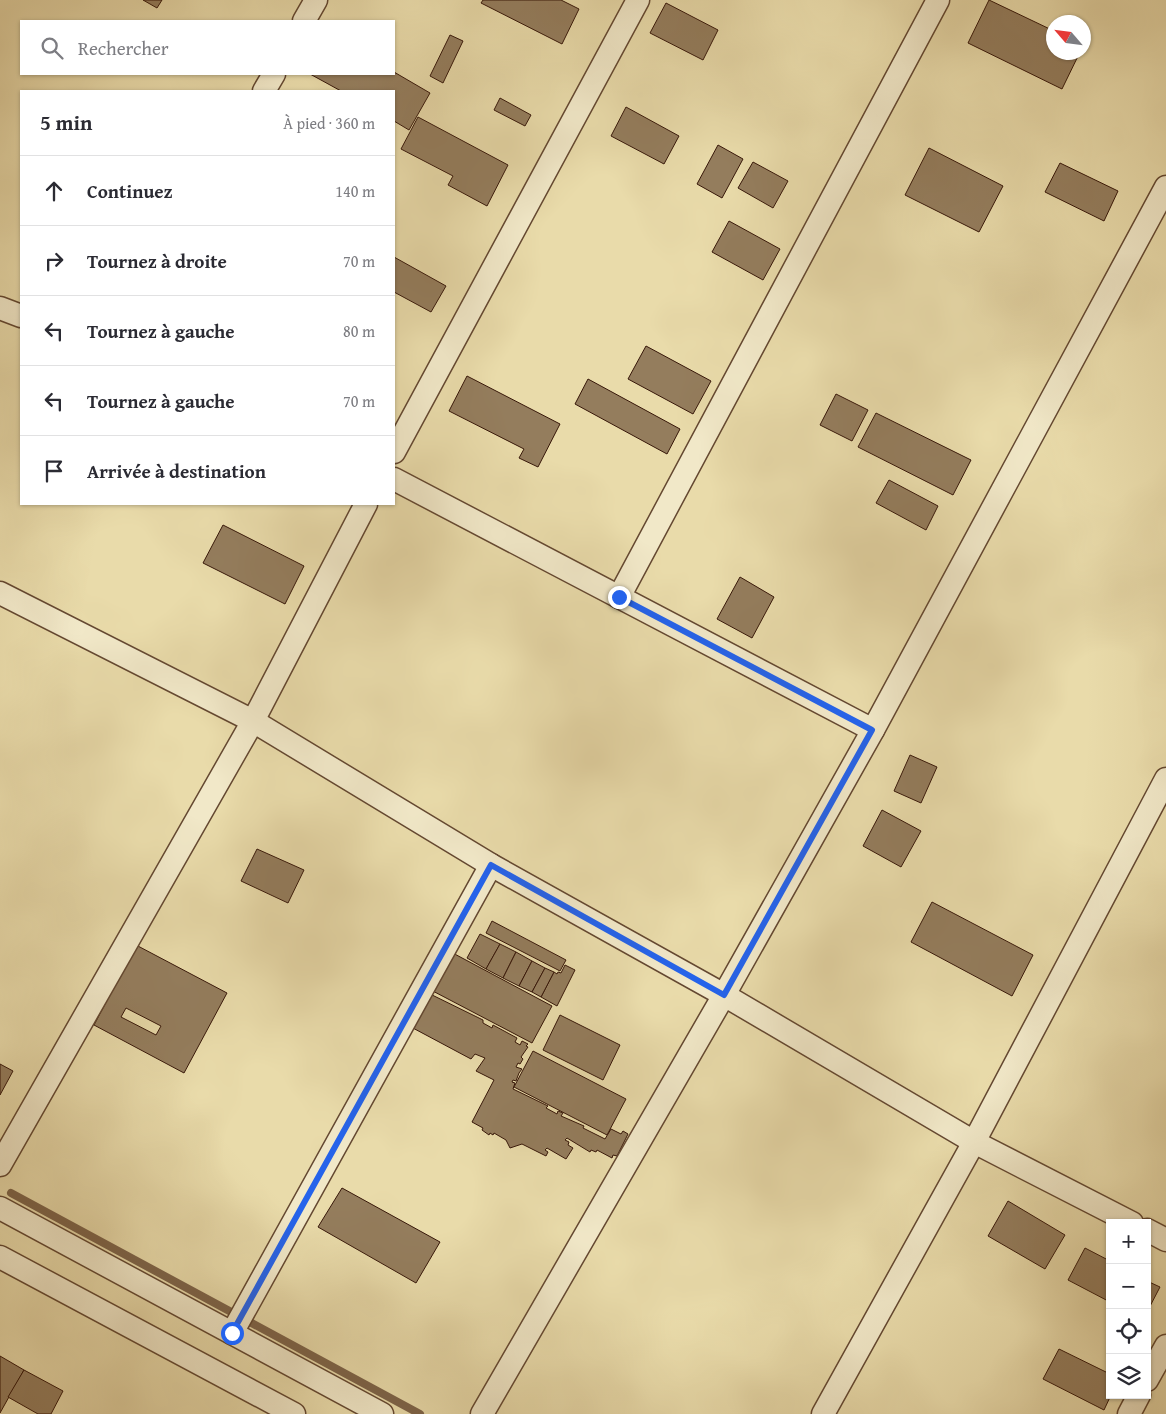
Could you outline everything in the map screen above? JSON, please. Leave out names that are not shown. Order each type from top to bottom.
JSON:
[{"type":"street","points":[[305,20],[316,0]]},
{"type":"street","points":[[395,450],[638,0]]},
{"type":"street","points":[[619,597],[938,0]]},
{"type":"street","points":[[265,90],[273,75]]},
{"type":"street","points":[[482,1414],[724,995],[872,730],[1166,187]]},
{"type":"street","points":[[0,308],[20,316]]},
{"type":"street","points":[[395,480],[872,730]]},
{"type":"street","points":[[0,1165],[253,721],[365,505]]},
{"type":"street","points":[[0,593],[253,721],[491,865],[724,995],[974,1142],[1124,1219]]},
{"type":"street","points":[[823,1414],[974,1142],[1166,779]]},
{"type":"street","points":[[232,1333],[491,865]]},
{"type":"street","points":[[0,1208],[382,1414]]},
{"type":"street","points":[[1151,1232],[1166,1240]]},
{"type":"street","points":[[0,1257],[294,1414]]},
{"type":"street","points":[[1151,1373],[1166,1346]]},
{"type":"street","points":[[1129,1414],[1137,1399]]},
{"type":"building","points":[[143,0],[162,0],[157,8]]},
{"type":"building","points":[[483,0],[561,0],[579,9],[562,44],[481,3]]},
{"type":"building","points":[[989,0],[1046,27],[1046,60],[1076,60],[1062,89],[968,43]]},
{"type":"building","points":[[666,3],[718,30],[703,60],[650,33]]},
{"type":"building","points":[[450,35],[463,41],[443,83],[430,76]]},
{"type":"building","points":[[395,73],[430,93],[409,130],[395,122],[395,90],[339,90],[312,75],[395,75]]},
{"type":"building","points":[[500,98],[531,115],[525,126],[494,110]]},
{"type":"building","points":[[626,107],[679,136],[664,164],[611,136]]},
{"type":"building","points":[[418,117],[508,165],[487,206],[448,185],[453,176],[401,149]]},
{"type":"building","points":[[718,145],[743,159],[722,198],[697,184]]},
{"type":"building","points":[[929,148],[1003,186],[979,232],[905,195]]},
{"type":"building","points":[[753,162],[788,181],[773,208],[738,188]]},
{"type":"building","points":[[1060,163],[1118,191],[1104,221],[1045,192]]},
{"type":"building","points":[[729,221],[780,249],[763,280],[712,252]]},
{"type":"building","points":[[395,258],[446,286],[431,312],[395,293]]},
{"type":"building","points":[[646,346],[711,381],[693,414],[628,379]]},
{"type":"building","points":[[467,376],[560,424],[538,467],[519,458],[524,449],[449,411]]},
{"type":"building","points":[[588,379],[680,429],[667,454],[575,404]]},
{"type":"building","points":[[836,394],[868,410],[852,441],[820,425]]},
{"type":"building","points":[[876,413],[971,460],[953,495],[858,447]]},
{"type":"building","points":[[889,480],[938,506],[926,530],[876,503]]},
{"type":"building","points":[[223,525],[304,566],[285,604],[203,563]]},
{"type":"building","points":[[740,577],[774,597],[752,638],[717,619]]},
{"type":"building","points":[[910,755],[937,767],[921,803],[894,791]]},
{"type":"building","points":[[882,810],[921,831],[901,867],[863,846]]},
{"type":"building","points":[[257,849],[304,870],[288,903],[241,881]]},
{"type":"building","points":[[932,902],[1033,955],[1012,996],[911,942]]},
{"type":"building","points":[[492,921],[566,960],[560,971],[486,933]]},
{"type":"building","points":[[480,934],[500,944],[486,969],[467,958]]},
{"type":"building","points":[[500,944],[516,952],[503,978],[486,969]]},
{"type":"building","points":[[136,945],[227,993],[184,1073],[94,1025]],"holes":[[[126,1008],[161,1026],[156,1035],[121,1017]]]},
{"type":"building","points":[[449,951],[552,1006],[532,1043],[429,989]]},
{"type":"building","points":[[516,952],[532,961],[519,986],[503,978]]},
{"type":"building","points":[[532,961],[545,968],[532,992],[519,986]]},
{"type":"building","points":[[565,965],[575,970],[557,1006],[541,997],[554,972],[557,974],[558,972],[561,973]]},
{"type":"building","points":[[545,968],[554,972],[541,997],[532,992]]},
{"type":"building","points":[[426,992],[483,1020],[483,1023],[492,1028],[493,1025],[517,1038],[515,1042],[520,1045],[522,1041],[528,1044],[521,1057],[523,1059],[516,1067],[522,1069],[516,1081],[513,1080],[512,1082],[515,1083],[513,1089],[548,1106],[546,1108],[557,1114],[558,1111],[563,1113],[561,1116],[584,1126],[583,1128],[605,1139],[611,1129],[621,1134],[623,1131],[628,1134],[617,1156],[613,1155],[612,1158],[597,1150],[596,1152],[591,1150],[590,1152],[567,1138],[565,1140],[569,1142],[568,1145],[573,1148],[566,1159],[547,1148],[545,1150],[548,1152],[546,1156],[522,1144],[510,1148],[506,1140],[494,1133],[489,1135],[482,1130],[483,1128],[472,1122],[494,1080],[476,1071],[485,1058],[475,1054],[471,1059],[411,1027]]},
{"type":"building","points":[[560,1015],[620,1045],[603,1080],[543,1050]]},
{"type":"building","points":[[533,1051],[626,1099],[607,1135],[514,1087]]},
{"type":"building","points":[[0,1064],[13,1071],[0,1095]]},
{"type":"building","points":[[342,1188],[440,1242],[416,1283],[318,1227]]},
{"type":"building","points":[[1008,1201],[1065,1235],[1045,1269],[988,1236]]},
{"type":"building","points":[[1085,1248],[1106,1259],[1106,1300],[1068,1280]]},
{"type":"building","points":[[1151,1283],[1160,1287],[1151,1304]]},
{"type":"building","points":[[1059,1349],[1106,1372],[1106,1399],[1109,1399],[1104,1410],[1043,1379]]},
{"type":"building","points":[[0,1356],[24,1370],[0,1413]]},
{"type":"building","points":[[24,1370],[63,1391],[51,1414],[38,1414],[8,1397]]},
{"type":"waterway","points":[[11,1193],[420,1414]]},
{"type":"route","points":[[232,1333],[491,865],[724,995],[872,730],[619,597]]}]
